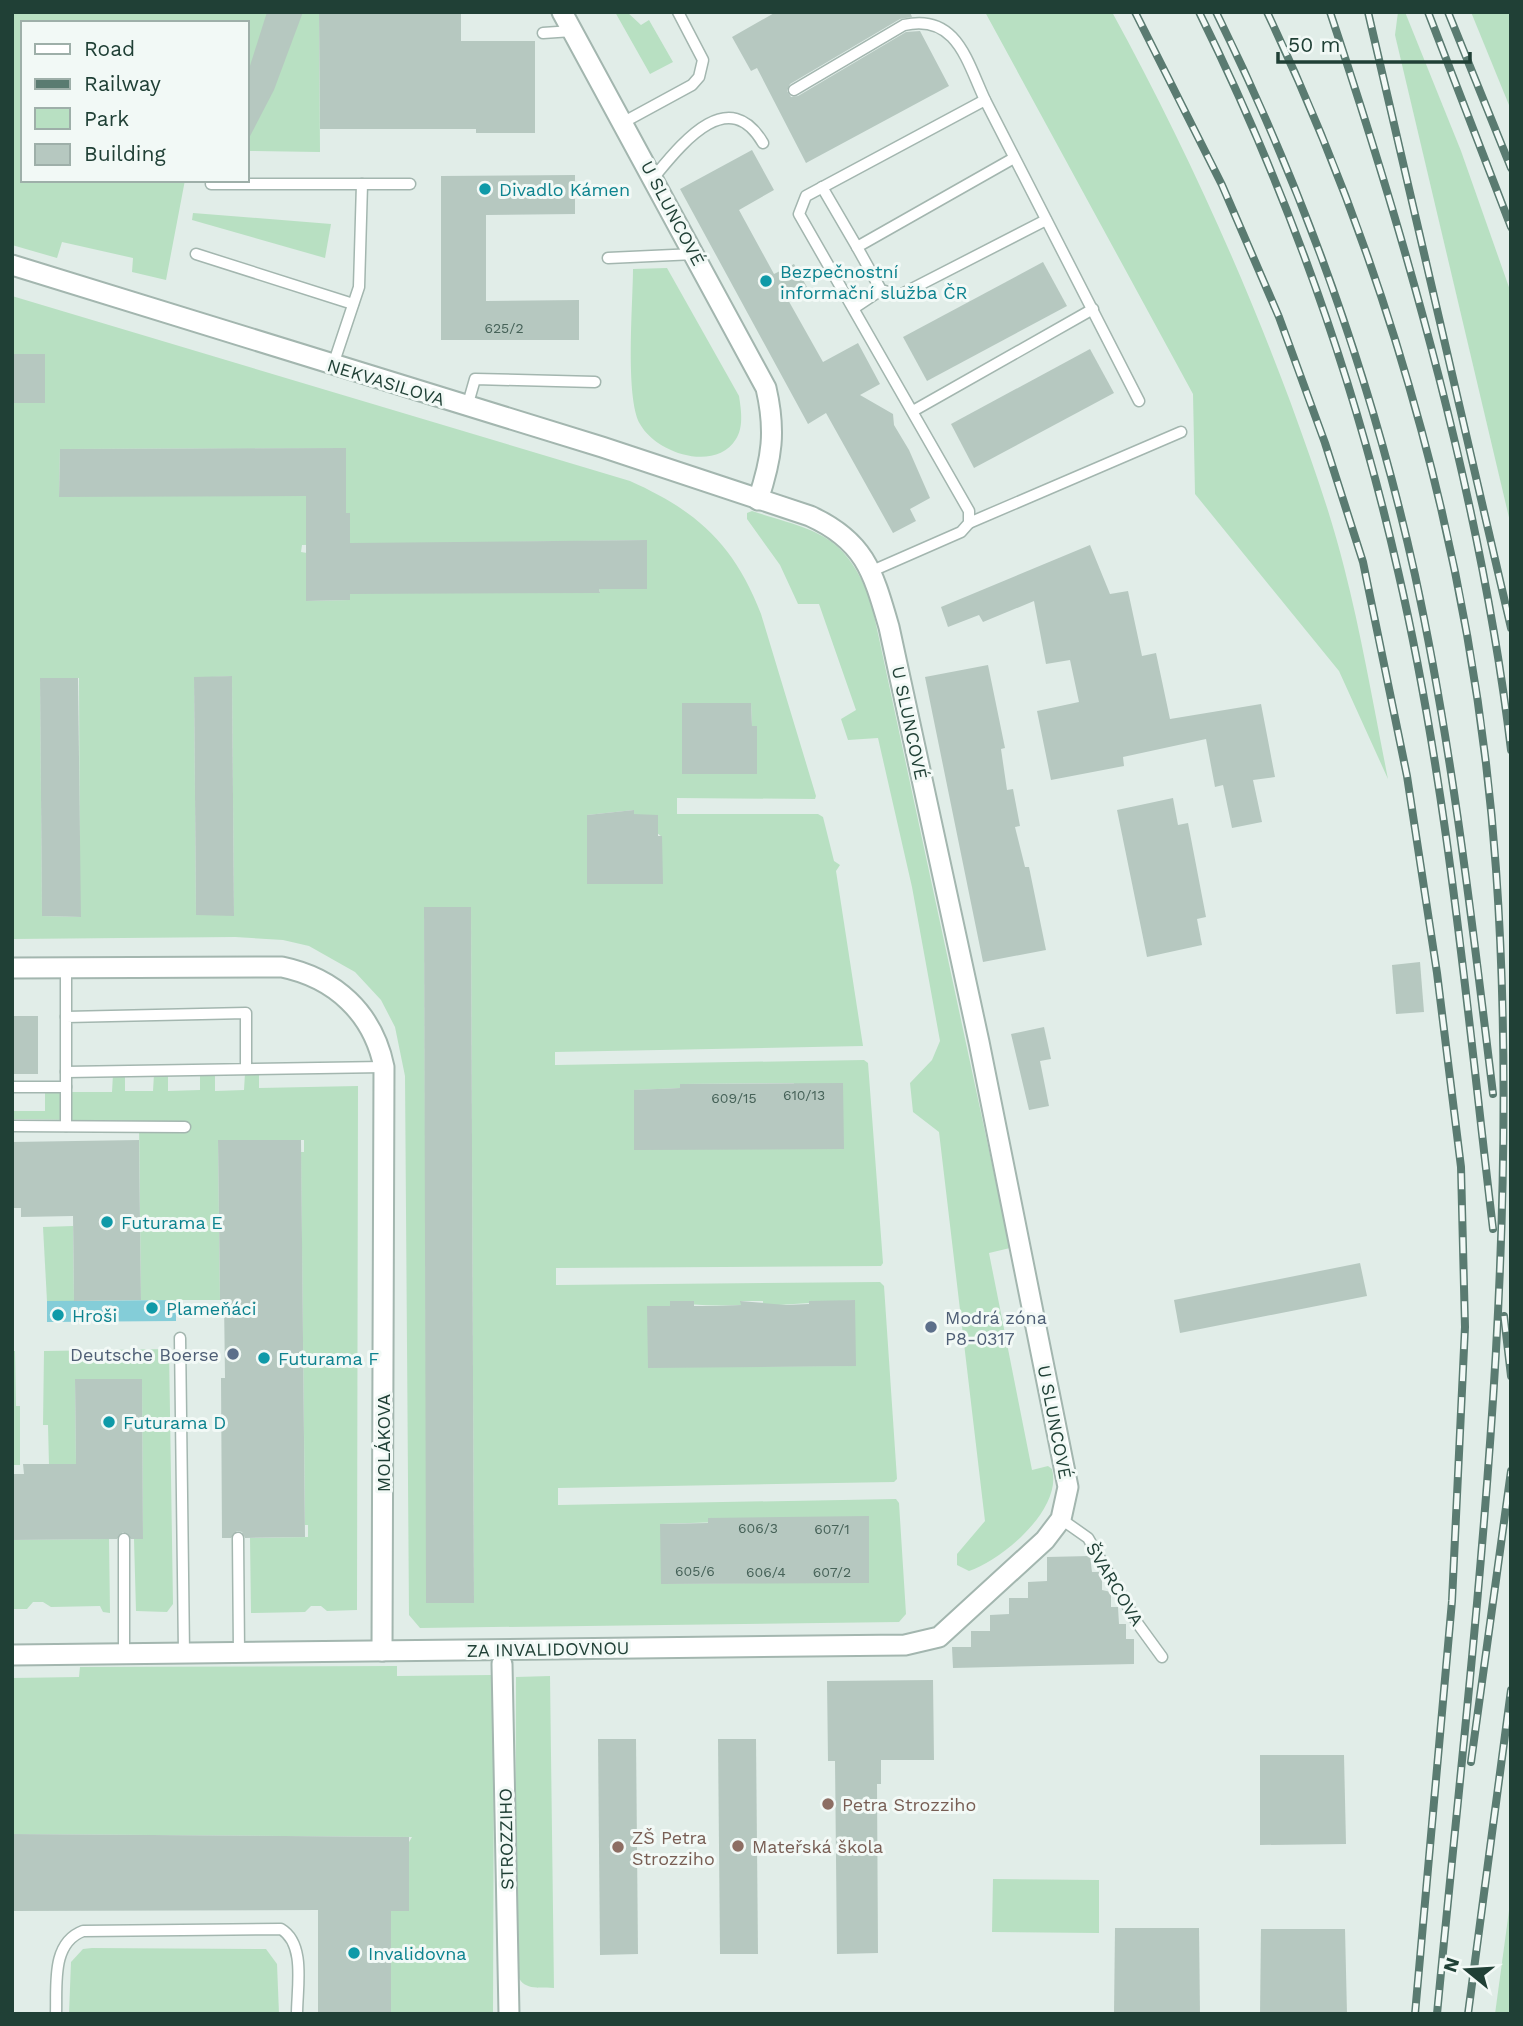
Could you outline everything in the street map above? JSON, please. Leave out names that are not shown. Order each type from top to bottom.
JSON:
[{"type":"street","name":"U SLUNCOVÉ","points":[[562,12],[654,177],[766,388],[774,420],[766,477],[758,500],[832,526],[856,546],[872,571],[889,627],[979,1042],[1068,1487],[1061,1519],[1045,1540]]},
{"type":"street","name":"NEKVASILOVA","points":[[12,265],[602,447],[758,500]]},
{"type":"street","name":"MOLÁKOVA","points":[[12,968],[251,965],[308,973],[333,987],[371,1028],[384,1066],[382,1651]]},
{"type":"street","name":"ZA INVALIDOVNOU","points":[[12,1655],[905,1644],[939,1637],[1045,1540]]},
{"type":"street","name":"STROZZIHO","points":[[502,1664],[509,2014]]},
{"type":"lane","points":[[624,122],[692,85],[699,77],[703,60],[678,12]]},
{"type":"lane","points":[[794,90],[904,26],[918,22],[945,29],[958,42],[1014,158],[1139,401]]},
{"type":"lane","points":[[543,33],[572,31]]},
{"type":"lane","points":[[969,523],[969,511],[799,214],[806,196],[985,100]]},
{"type":"lane","points":[[654,177],[692,132],[711,122],[745,122],[756,131],[763,143]]},
{"type":"lane","points":[[857,247],[1014,158]]},
{"type":"lane","points":[[211,184],[410,184]]},
{"type":"lane","points":[[333,365],[359,287],[362,184]]},
{"type":"lane","points":[[822,187],[881,290],[900,295],[1046,220]]},
{"type":"lane","points":[[196,254],[353,304]]},
{"type":"lane","points":[[608,258],[695,254]]},
{"type":"lane","points":[[853,308],[881,290]]},
{"type":"lane","points":[[913,411],[1093,309]]},
{"type":"lane","points":[[467,407],[475,379],[595,382]]},
{"type":"lane","points":[[872,571],[961,532],[969,523],[1181,432]]},
{"type":"lane","points":[[66,968],[66,1126]]},
{"type":"lane","points":[[66,1017],[246,1013],[246,1069]]},
{"type":"lane","points":[[66,1072],[384,1066]]},
{"type":"lane","points":[[12,1087],[66,1087]]},
{"type":"lane","points":[[12,1126],[185,1127]]},
{"type":"lane","points":[[180,1338],[184,1653]]},
{"type":"lane","name":"ŠVARCOVA","points":[[1061,1519],[1088,1538],[1138,1624],[1162,1657]]},
{"type":"lane","points":[[238,1538],[239,1653]]},
{"type":"lane","points":[[124,1539],[124,1653]]},
{"type":"lane","points":[[55,2014],[61,1950],[70,1936],[83,1931],[281,1929],[292,1936],[297,1946],[297,2014]]},
{"type":"green space","points":[[12,12],[319,12],[320,152],[248,151],[248,21],[21,21],[21,182],[185,182],[166,280],[132,272],[133,258],[62,242],[57,258],[12,245]]},
{"type":"green space","points":[[615,12],[627,12],[641,25],[649,20],[673,62],[650,74]]},
{"type":"green space","points":[[985,12],[1112,12],[1137,59],[1230,252],[1271,351],[1312,463],[1350,593],[1388,779],[1339,671],[1195,494],[1193,394]]},
{"type":"green space","points":[[1398,12],[1405,12],[1461,151],[1511,293],[1511,526],[1395,35]]},
{"type":"green space","points":[[1471,12],[1511,12],[1511,110]]},
{"type":"green space","points":[[193,213],[331,224],[325,258],[192,220]]},
{"type":"green space","points":[[667,268],[739,396],[739,434],[727,449],[714,455],[686,455],[659,443],[640,424],[635,411],[631,372],[633,269]]},
{"type":"green space","points":[[12,296],[630,481],[654,492],[694,518],[710,532],[739,568],[761,614],[816,796],[815,799],[677,798],[677,814],[818,814],[823,817],[834,861],[840,865],[836,871],[863,1046],[555,1052],[555,1065],[864,1060],[868,1063],[883,1263],[881,1266],[556,1268],[556,1285],[880,1282],[884,1286],[897,1479],[894,1482],[558,1488],[558,1505],[896,1499],[899,1503],[906,1614],[899,1622],[420,1628],[409,1615],[405,1076],[395,1027],[381,1000],[355,972],[309,946],[283,940],[235,937],[12,939],[12,403],[45,402],[45,355],[12,354]],"holes":[[[346,448],[346,496],[59,496],[60,449]],[[646,540],[646,589],[599,589],[600,592],[350,576],[350,600],[307,601],[307,553],[301,552],[302,545]],[[232,676],[234,915],[196,915],[194,678]],[[40,678],[79,678],[80,917],[42,916]],[[682,703],[751,703],[752,726],[757,727],[757,774],[682,774]],[[634,810],[634,814],[662,837],[662,884],[587,884],[587,815]],[[471,907],[474,1603],[427,1603],[424,908]],[[794,1083],[795,1088],[635,1150],[635,1090],[680,1088],[681,1084]],[[855,1300],[855,1366],[695,1367],[647,1306],[670,1306],[670,1301],[741,1305],[741,1301],[763,1301],[763,1306]],[[869,1517],[869,1582],[661,1584],[661,1524]]]},
{"type":"green space","points":[[752,511],[795,524],[826,538],[850,561],[871,601],[1010,1248],[989,1253],[1032,1470],[1048,1466],[1052,1469],[1053,1484],[1048,1500],[1027,1531],[997,1556],[969,1571],[957,1565],[957,1554],[985,1521],[939,1132],[913,1112],[910,1083],[932,1060],[940,1041],[912,887],[878,738],[848,740],[841,719],[856,710],[819,604],[798,604],[780,565],[747,519],[747,513]]},
{"type":"green space","points":[[200,1073],[215,1074],[215,1091],[244,1090],[245,1073],[259,1073],[259,1088],[358,1086],[357,1610],[327,1611],[321,1606],[311,1606],[305,1612],[251,1613],[250,1538],[308,1537],[308,1525],[305,1525],[301,1152],[304,1152],[304,1140],[218,1140],[220,1300],[141,1300],[139,1121],[12,1119],[12,1111],[45,1111],[45,1092],[112,1092],[113,1074],[125,1074],[125,1091],[153,1091],[154,1074],[168,1074],[168,1091],[200,1090]]},
{"type":"green space","points":[[73,1226],[74,1301],[47,1301],[43,1227]]},
{"type":"green space","points":[[169,1349],[173,1604],[167,1612],[136,1611],[134,1539],[143,1538],[142,1379],[75,1380],[76,1464],[49,1465],[48,1425],[43,1425],[44,1351]]},
{"type":"green space","points":[[12,1351],[15,1351],[16,1406],[20,1406],[20,1465],[12,1465]]},
{"type":"green space","points":[[109,1539],[110,1613],[103,1612],[100,1606],[51,1607],[43,1602],[33,1602],[27,1609],[12,1609],[12,1540]]},
{"type":"green space","points":[[397,1666],[397,1676],[491,1675],[494,1736],[493,2014],[391,2014],[391,1911],[409,1910],[409,1842],[412,1837],[12,1834],[12,1678],[79,1677],[80,1667]]},
{"type":"green space","points":[[550,1676],[554,1988],[524,1984],[515,1968],[516,1677]]},
{"type":"green space","points":[[993,1879],[1099,1880],[1099,1933],[992,1932]]},
{"type":"green space","points":[[1511,1896],[1511,2014],[1495,2014]]},
{"type":"green space","points":[[83,1949],[266,1949],[277,1964],[279,2014],[69,2014],[71,1962]]},
{"type":"water","points":[[176,1300],[176,1321],[47,1322],[47,1301]]},
{"type":"building","points":[[267,12],[303,12],[274,90],[248,140],[248,72]]},
{"type":"building","points":[[319,12],[461,12],[461,41],[535,41],[535,133],[476,133],[476,129],[320,129]]},
{"type":"building","points":[[776,12],[910,12],[912,17],[900,19],[790,84],[787,91],[791,97],[798,96],[906,32],[920,31],[949,86],[806,163],[757,68],[751,71],[732,37]]},
{"type":"building","name":"Bezpečnostní informační služba ČR","points":[[752,150],[774,190],[739,210],[774,274],[794,264],[807,287],[787,298],[823,362],[858,343],[880,384],[860,395],[893,414],[894,425],[909,450],[930,498],[910,509],[916,521],[893,533],[826,413],[808,424],[680,189]]},
{"type":"building","points":[[575,175],[575,214],[486,215],[486,301],[579,300],[579,340],[441,340],[441,176]]},
{"type":"building","points":[[1043,262],[1067,306],[927,381],[903,337]]},
{"type":"building","points":[[1090,349],[1114,393],[974,468],[951,424]]},
{"type":"building","points":[[12,354],[45,354],[45,403],[12,403]]},
{"type":"building","points":[[346,448],[346,513],[350,513],[350,543],[647,540],[647,589],[599,589],[600,593],[350,594],[350,600],[306,601],[306,496],[59,497],[60,449]]},
{"type":"building","points":[[1090,545],[1110,594],[1128,591],[1142,656],[1156,653],[1170,719],[1261,704],[1275,777],[1253,780],[1262,822],[1232,828],[1223,785],[1215,787],[1206,739],[1123,757],[1124,766],[1051,780],[1037,711],[1079,702],[1070,660],[1046,664],[1034,601],[983,622],[979,615],[948,627],[941,607]]},
{"type":"building","points":[[988,665],[1005,748],[1001,749],[1007,790],[1013,789],[1020,826],[1015,827],[1025,867],[1029,867],[1046,950],[983,962],[925,677]]},
{"type":"building","points":[[232,676],[234,916],[196,915],[194,677]]},
{"type":"building","points":[[40,678],[78,678],[81,917],[42,916]]},
{"type":"building","points":[[682,703],[751,703],[752,726],[757,726],[757,774],[682,774]]},
{"type":"building","points":[[1173,798],[1178,825],[1188,823],[1206,917],[1197,919],[1202,945],[1147,957],[1117,810]]},
{"type":"building","points":[[634,810],[634,814],[658,815],[658,836],[662,836],[663,884],[587,884],[587,815]]},
{"type":"building","points":[[424,907],[471,907],[474,1603],[426,1603]]},
{"type":"building","points":[[1420,962],[1424,1012],[1396,1014],[1392,965]]},
{"type":"building","points":[[12,1016],[38,1016],[38,1074],[12,1074]]},
{"type":"building","points":[[1044,1027],[1051,1059],[1040,1061],[1049,1106],[1029,1110],[1011,1034]]},
{"type":"building","points":[[843,1083],[844,1149],[634,1150],[634,1090],[680,1088],[680,1084]]},
{"type":"building","name":"Futurama E","points":[[139,1140],[141,1300],[74,1301],[73,1216],[21,1217],[21,1208],[12,1208],[12,1142]]},
{"type":"building","name":"Futurama F","points":[[218,1140],[301,1140],[305,1537],[245,1538],[242,1532],[237,1531],[231,1538],[222,1538],[221,1378],[225,1378],[224,1300],[220,1300]]},
{"type":"building","points":[[1360,1263],[1367,1296],[1180,1333],[1174,1300]]},
{"type":"building","points":[[855,1300],[856,1366],[648,1368],[647,1306],[670,1306],[670,1301],[694,1301],[694,1306],[718,1306],[741,1305],[740,1301],[786,1305],[809,1304],[809,1301]]},
{"type":"building","name":"Futurama D","points":[[75,1379],[142,1379],[143,1539],[131,1539],[123,1532],[117,1539],[12,1540],[12,1474],[24,1474],[23,1464],[76,1464]]},
{"type":"building","points":[[869,1516],[869,1583],[661,1584],[660,1524],[708,1523],[708,1518]]},
{"type":"building","points":[[1090,1556],[1092,1572],[1099,1572],[1102,1577],[1102,1590],[1111,1592],[1111,1607],[1118,1607],[1119,1624],[1126,1624],[1126,1639],[1134,1639],[1134,1664],[953,1668],[952,1647],[971,1647],[971,1631],[990,1631],[990,1615],[1009,1614],[1009,1598],[1028,1598],[1028,1582],[1047,1581],[1047,1557]]},
{"type":"building","points":[[933,1680],[934,1760],[881,1760],[881,1784],[877,1784],[878,1953],[837,1954],[835,1761],[828,1761],[827,1681]]},
{"type":"building","name":"ZŠ Petra Strozziho","points":[[598,1739],[636,1739],[638,1954],[600,1955]]},
{"type":"building","name":"Mateřská škola","points":[[718,1739],[756,1739],[758,1954],[720,1954]]},
{"type":"building","points":[[1260,1755],[1344,1755],[1346,1844],[1260,1845]]},
{"type":"building","name":"Invalidovna","points":[[12,1834],[409,1837],[409,1911],[391,1911],[391,2014],[318,2014],[318,1910],[12,1911]]},
{"type":"building","points":[[1115,1928],[1199,1928],[1200,2014],[1114,2014]]},
{"type":"building","points":[[1261,1929],[1345,1929],[1347,2014],[1260,2014]]},
{"type":"railway","points":[[1135,12],[1222,185],[1279,317],[1325,443],[1363,562],[1407,776],[1437,973],[1461,1167],[1465,1327],[1452,1601],[1415,2014]]},
{"type":"railway","points":[[1199,12],[1261,147],[1315,286],[1361,427],[1398,571],[1443,816],[1493,1229]]},
{"type":"railway","points":[[1216,12],[1278,148],[1306,218],[1356,359],[1398,502],[1440,704],[1469,899],[1493,1094]]},
{"type":"railway","points":[[1267,12],[1353,217],[1390,323],[1421,430],[1448,538],[1469,647],[1485,758],[1496,869],[1503,1012],[1499,1299],[1479,1585],[1437,2014]]},
{"type":"railway","points":[[1330,12],[1387,192],[1439,377],[1481,564],[1511,750]]},
{"type":"railway","points":[[1368,12],[1511,628]]},
{"type":"railway","points":[[1428,12],[1511,227]]},
{"type":"railway","points":[[1448,12],[1511,168]]},
{"type":"railway","points":[[1504,1316],[1511,1376]]},
{"type":"railway","points":[[1471,1762],[1511,1471]]},
{"type":"railway","points":[[1468,2014],[1511,1690]]},
{"type":"place","name":"Divadlo Kámen","points":[[485,189]]},
{"type":"place","name":"Bezpečnostní informační služba ČR","points":[[766,281]]},
{"type":"place","name":"Futurama E","points":[[107,1222]]},
{"type":"place","name":"Plameňáci","points":[[152,1308]]},
{"type":"place","name":"Hroši","points":[[58,1315]]},
{"type":"place","name":"Modrá zóna P8-0317","points":[[931,1327]]},
{"type":"place","name":"Deutsche Boerse","points":[[233,1354]]},
{"type":"place","name":"Futurama F","points":[[264,1358]]},
{"type":"place","name":"Futurama D","points":[[109,1422]]},
{"type":"place","name":"Petra Strozziho","points":[[828,1804]]},
{"type":"place","name":"Mateřská škola","points":[[738,1846]]},
{"type":"place","name":"ZŠ Petra Strozziho","points":[[618,1847]]},
{"type":"place","name":"Invalidovna","points":[[354,1953]]}]
